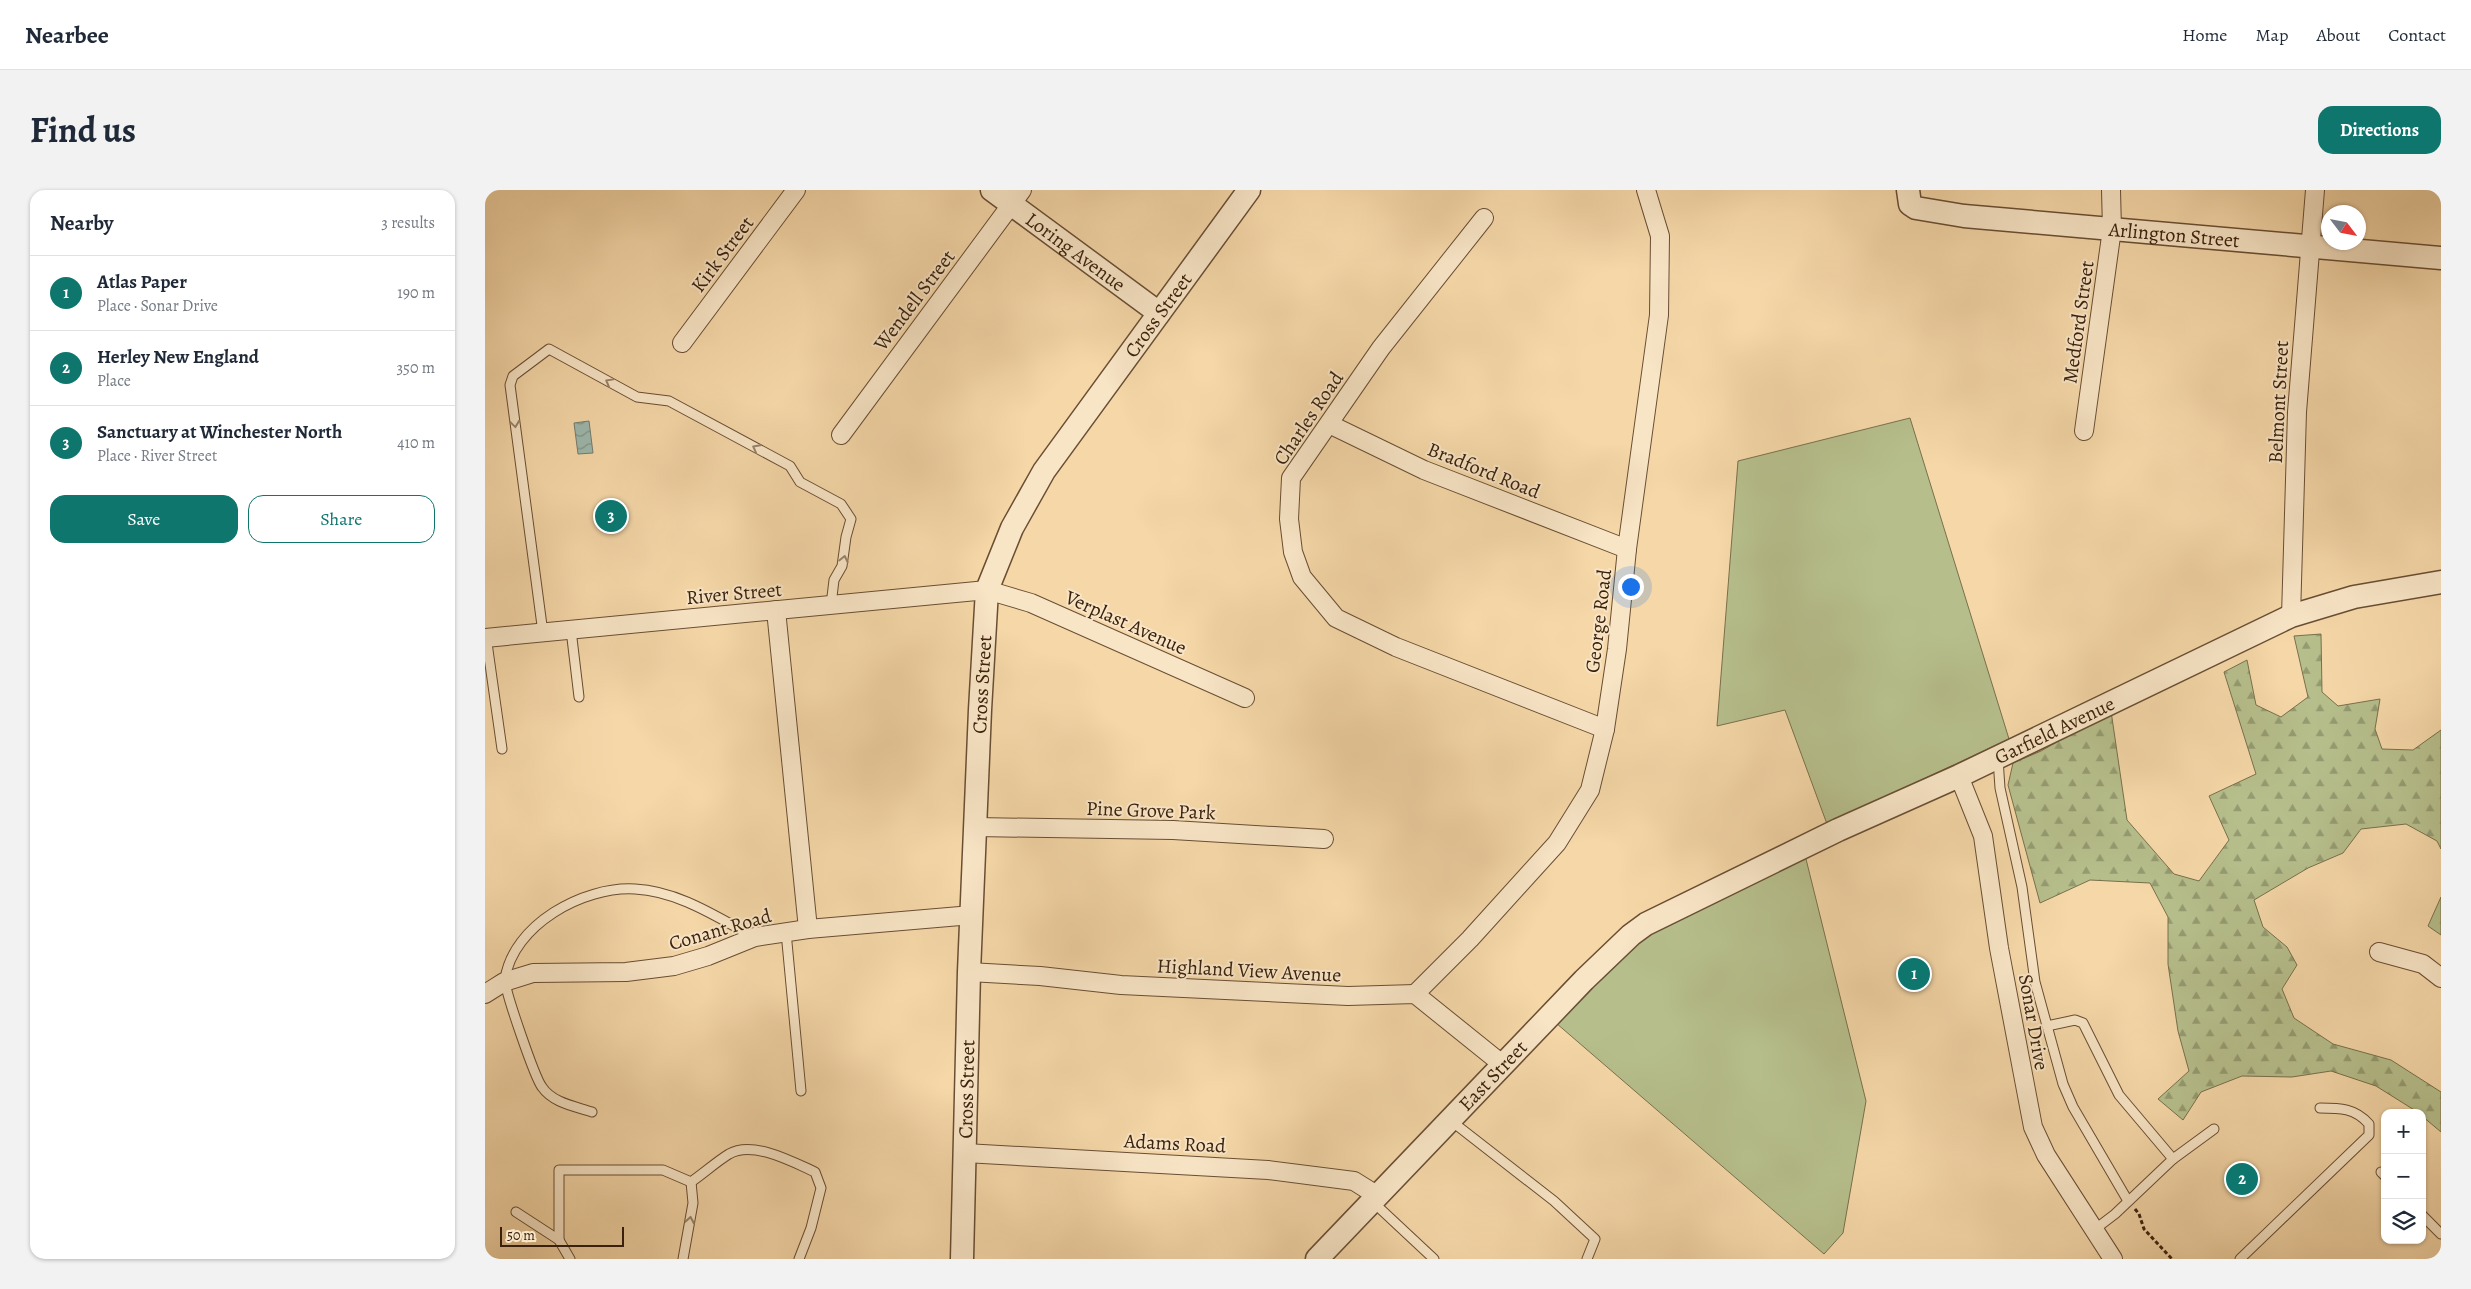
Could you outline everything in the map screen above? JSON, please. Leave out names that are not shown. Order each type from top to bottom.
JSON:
[{"type":"street","name":"Kirk Street","points":[[682,343],[796,190]]},
{"type":"street","name":"Loring Avenue","points":[[992,190],[1017,197],[1159,313]]},
{"type":"street","name":"Cross Street","points":[[962,1259],[969,972],[979,710],[987,590],[1012,528],[1044,471],[1249,190]]},
{"type":"street","name":"George Road","points":[[1415,994],[1470,939],[1557,843],[1591,790],[1605,729],[1617,649],[1627,549],[1659,315],[1660,236],[1646,190]]},
{"type":"street","name":"Medford Street","points":[[2085,431],[2112,229],[2111,190]]},
{"type":"street","name":"Belmont Street","points":[[2291,616],[2297,412],[2315,190]]},
{"type":"street","name":"Wendell Street","points":[[841,435],[1017,197]]},
{"type":"street","name":"Arlington Street","points":[[1909,197],[1916,208],[1964,216],[2311,245],[2441,258]]},
{"type":"street","name":"Charles Road","points":[[1484,218],[1381,348],[1291,478],[1289,519],[1293,552],[1302,577],[1336,618],[1404,651],[1605,729]]},
{"type":"street","name":"Bradford Road","points":[[1329,424],[1424,470],[1627,549]]},
{"type":"street","name":"Garfield Avenue","points":[[1679,907],[1838,830],[1959,776],[2291,616],[2354,597],[2441,582]]},
{"type":"street","name":"River Street","points":[[486,637],[987,590]]},
{"type":"street","name":"Verplast Avenue","points":[[987,590],[1031,603],[1245,698]]},
{"type":"street","points":[[777,610],[808,929]]},
{"type":"street","name":"Sonar Drive","points":[[1959,776],[1983,836],[1999,948],[2033,1127],[2041,1146],[2113,1259]]},
{"type":"street","name":"Pine Grove Park","points":[[976,827],[1173,830],[1324,839]]},
{"type":"street","name":"East Street","points":[[1317,1259],[1584,980],[1646,924],[1679,907]]},
{"type":"street","name":"Conant Road","points":[[485,994],[504,982],[533,973],[626,972],[674,966],[708,956],[755,938],[787,932],[972,915]]},
{"type":"street","points":[[2379,952],[2421,964],[2441,978]]},
{"type":"street","name":"Highland View Avenue","points":[[969,972],[1040,976],[1131,986],[1348,996],[1415,994]]},
{"type":"street","points":[[1415,994],[1502,1064]]},
{"type":"street","name":"Adams Road","points":[[965,1153],[1268,1170],[1354,1181],[1376,1199]]},
{"type":"lane","points":[[543,633],[510,385],[513,376],[549,349],[637,397],[669,401],[686,410],[790,466],[800,482],[841,504],[851,518],[845,537],[842,566],[833,580],[831,605]]},
{"type":"lane","points":[[571,630],[579,697]]},
{"type":"lane","points":[[486,637],[501,749]]},
{"type":"lane","points":[[1998,757],[2000,788],[2022,887],[2035,982],[2067,1096],[2128,1201]]},
{"type":"lane","points":[[592,1112],[557,1100],[541,1087],[504,982],[511,958],[527,936],[547,917],[572,900],[603,890],[635,889],[665,894],[703,910],[755,938]]},
{"type":"lane","points":[[787,932],[801,1091]]},
{"type":"lane","points":[[2047,1026],[2075,1020],[2083,1023],[2119,1094],[2173,1159]]},
{"type":"lane","points":[[2240,1259],[2369,1135],[2369,1124],[2357,1113],[2347,1109],[2320,1108]]},
{"type":"lane","points":[[1450,1120],[1554,1201],[1595,1239],[1587,1259]]},
{"type":"lane","points":[[2094,1230],[2173,1159],[2214,1129]]},
{"type":"lane","points":[[691,1182],[731,1153],[757,1150],[786,1159],[815,1172],[821,1188],[811,1228],[799,1259]]},
{"type":"lane","points":[[559,1240],[559,1170],[663,1170],[691,1182]]},
{"type":"lane","points":[[683,1259],[693,1203],[691,1182]]},
{"type":"lane","points":[[1376,1199],[1434,1259]]},
{"type":"lane","points":[[516,1212],[559,1240],[570,1259]]},
{"type":"lane","points":[[2426,1219],[2441,1234]]},
{"type":"path","points":[[2128,1201],[2139,1214],[2144,1229],[2172,1259]]},
{"type":"green space","points":[[1910,418],[2009,739],[1827,824],[1785,710],[1717,726],[1738,461]]},
{"type":"green space","points":[[2321,634],[2322,692],[2338,706],[2380,699],[2375,729],[2382,749],[2413,750],[2441,730],[2441,849],[2437,841],[2406,824],[2361,829],[2343,853],[2308,868],[2254,900],[2263,927],[2287,947],[2297,965],[2282,989],[2294,1018],[2333,1044],[2391,1060],[2441,1092],[2441,1132],[2426,1119],[2426,1109],[2413,1109],[2376,1086],[2331,1071],[2292,1077],[2242,1076],[2201,1092],[2183,1120],[2158,1099],[2189,1071],[2178,1031],[2168,964],[2168,917],[2150,883],[2090,880],[2040,903],[2008,785],[2013,763],[2041,751],[2111,711],[2127,820],[2174,874],[2199,881],[2229,840],[2209,796],[2256,774],[2224,672],[2247,660],[2256,705],[2281,717],[2308,697],[2294,636]]},
{"type":"green space","points":[[1805,855],[1866,1101],[1843,1233],[1824,1254],[1556,1023],[1642,938]]},
{"type":"green space","points":[[2441,897],[2441,935],[2428,926]]},
{"type":"water","points":[[589,421],[593,453],[578,454],[574,423]]},
{"type":"place","name":"Sanctuary at Winchester North","points":[[611,516]]},
{"type":"place","name":"Atlas Paper","points":[[1914,974]]},
{"type":"place","name":"Herley New England","points":[[2242,1179]]}]
